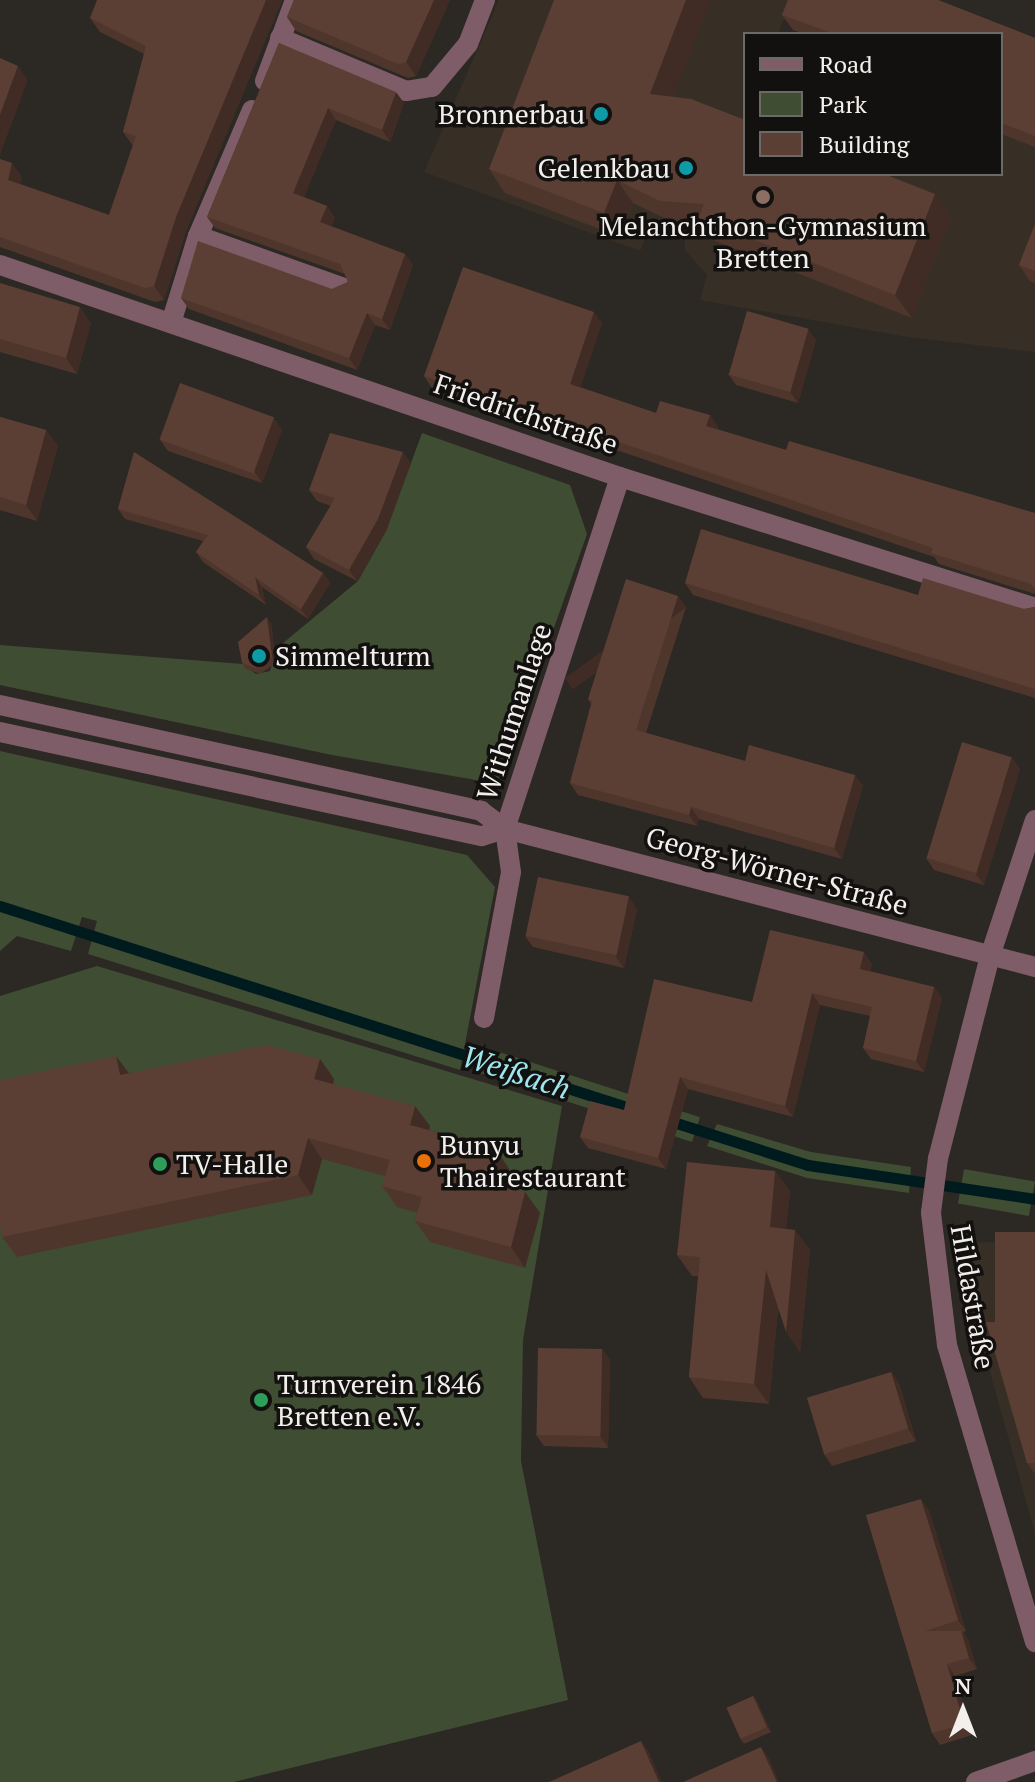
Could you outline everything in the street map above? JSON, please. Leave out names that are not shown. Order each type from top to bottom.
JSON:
[{"type":"street","points":[[171,323],[198,236],[295,0]]},
{"type":"street","points":[[280,38],[406,91],[432,87],[468,44],[485,0]]},
{"type":"street","points":[[198,236],[344,288]]},
{"type":"street","name":"Friedrichstraße","points":[[0,265],[620,477],[1035,608]]},
{"type":"street","name":"Withumanlage","points":[[484,1018],[511,872],[505,829],[620,477]]},
{"type":"street","name":"Georg-Wörner-Straße","points":[[0,705],[481,811],[505,829],[1035,967]]},
{"type":"street","name":"Georg-Wörner-Straße","points":[[0,732],[482,836],[505,829]]},
{"type":"street","name":"Hildastraße","points":[[1035,820],[990,956],[938,1158],[931,1213],[947,1345],[1035,1642]]},
{"type":"street","points":[[976,1782],[1035,1761]]},
{"type":"shaded area","name":"Melanchthon-Gymnasium Bretten","points":[[499,0],[791,0],[779,32],[743,32],[743,176],[1003,176],[1003,34],[1035,43],[1035,352],[908,337],[700,300],[707,275],[685,250],[685,231],[653,220],[640,251],[424,172]]},
{"type":"shaded area","points":[[1035,1241],[1035,1533],[954,1243]]},
{"type":"green space","points":[[422,433],[570,485],[587,534],[499,784],[332,755],[0,685],[0,645],[243,664],[256,674],[270,671],[277,648],[358,581],[386,531]]},
{"type":"green space","points":[[0,751],[467,855],[495,887],[460,1070],[88,954],[97,921],[82,917],[71,951],[17,936],[0,951]]},
{"type":"green space","name":"Turnverein 1846 Bretten e.V.","points":[[97,966],[562,1106],[523,1340],[521,1461],[568,1700],[234,1782],[0,1782],[0,996]]},
{"type":"green space","points":[[487,1048],[700,1117],[692,1142],[479,1073]]},
{"type":"green space","points":[[717,1124],[811,1152],[911,1167],[909,1193],[807,1178],[707,1146]]},
{"type":"green space","points":[[964,1169],[1035,1182],[1029,1216],[958,1203]]},
{"type":"building","points":[[97,0],[266,0],[176,217],[154,286],[145,288],[0,237],[0,159],[12,163],[8,180],[109,215],[136,136],[123,132],[146,46],[90,18]]},
{"type":"building","points":[[294,0],[434,0],[406,62],[398,64],[287,17]]},
{"type":"building","points":[[554,0],[686,0],[650,94],[691,99],[743,119],[743,176],[889,176],[935,194],[895,295],[699,218],[704,204],[660,201],[617,180],[604,213],[489,169]]},
{"type":"building","points":[[788,0],[938,0],[1035,38],[1035,136],[1003,124],[1003,32],[829,32],[782,15]]},
{"type":"building","points":[[279,43],[396,92],[382,130],[328,108],[293,193],[327,206],[320,222],[405,254],[382,319],[367,313],[349,358],[181,298],[198,241],[332,289],[348,282],[340,264],[207,217]]},
{"type":"building","points":[[0,58],[18,66],[0,115]]},
{"type":"building","points":[[1035,224],[1035,271],[1019,265]]},
{"type":"building","points":[[463,267],[594,312],[570,384],[656,413],[660,401],[710,415],[706,426],[786,450],[789,441],[1035,513],[1035,589],[1031,584],[931,553],[933,548],[424,376]]},
{"type":"building","points":[[0,283],[80,307],[66,358],[0,339]]},
{"type":"building","points":[[747,311],[809,329],[790,392],[729,374]]},
{"type":"building","points":[[180,383],[274,417],[253,474],[159,439]]},
{"type":"building","points":[[0,417],[46,430],[26,505],[0,497]]},
{"type":"building","points":[[330,433],[403,452],[378,519],[349,570],[306,547],[335,498],[309,490]]},
{"type":"building","points":[[134,452],[323,573],[301,609],[255,577],[259,595],[196,552],[208,535],[118,509]]},
{"type":"building","points":[[701,529],[918,595],[923,578],[1024,609],[1035,607],[1035,689],[685,583]]},
{"type":"building","points":[[626,579],[678,596],[636,730],[745,761],[749,745],[855,775],[834,848],[691,807],[689,815],[570,783],[592,701],[588,699]]},
{"type":"building","name":"Simmelturm","points":[[267,617],[272,657],[256,668],[242,663],[238,642]]},
{"type":"building","points":[[962,742],[1012,757],[976,873],[927,858]]},
{"type":"building","points":[[538,877],[629,896],[616,955],[526,936]]},
{"type":"building","points":[[770,930],[864,952],[860,969],[934,987],[916,1061],[863,1048],[872,1007],[812,993],[785,1106],[680,1077],[658,1158],[580,1137],[590,1101],[624,1110],[654,979],[752,1002]]},
{"type":"building","name":"TV-Halle","points":[[266,1045],[320,1059],[314,1079],[415,1106],[410,1125],[495,1148],[486,1182],[525,1192],[511,1247],[415,1221],[422,1197],[382,1186],[390,1160],[308,1138],[298,1175],[2,1237],[0,1080],[116,1056],[120,1075]]},
{"type":"building","points":[[687,1162],[775,1171],[770,1227],[795,1230],[786,1332],[766,1270],[754,1384],[689,1377],[700,1257],[677,1255]]},
{"type":"building","points":[[995,1232],[1035,1232],[1035,1463],[1027,1463],[986,1322],[995,1322]]},
{"type":"building","points":[[538,1348],[602,1349],[600,1436],[536,1435]]},
{"type":"building","points":[[891,1372],[908,1428],[824,1454],[807,1398]]},
{"type":"building","points":[[921,1499],[958,1620],[925,1631],[961,1631],[969,1658],[947,1664],[964,1724],[932,1733],[866,1515]]},
{"type":"building","points":[[753,1696],[767,1727],[740,1739],[727,1708]]},
{"type":"building","points":[[641,1741],[659,1782],[549,1782]]},
{"type":"building","points":[[761,1747],[777,1782],[683,1782]]},
{"type":"waterway","name":"Weißach","points":[[0,906],[639,1111]]},
{"type":"waterway","name":"Weißach","points":[[667,1120],[808,1165],[1035,1199]]},
{"type":"place","name":"Bronnerbau","points":[[601,114]]},
{"type":"place","name":"Gelenkbau","points":[[686,168]]},
{"type":"place","name":"Melanchthon-Gymnasium Bretten","points":[[763,197]]},
{"type":"place","name":"Simmelturm","points":[[259,656]]},
{"type":"place","name":"Bunyu Thairestaurant","points":[[424,1161]]},
{"type":"place","name":"TV-Halle","points":[[160,1164]]},
{"type":"place","name":"Turnverein 1846 Bretten e.V.","points":[[261,1400]]}]
